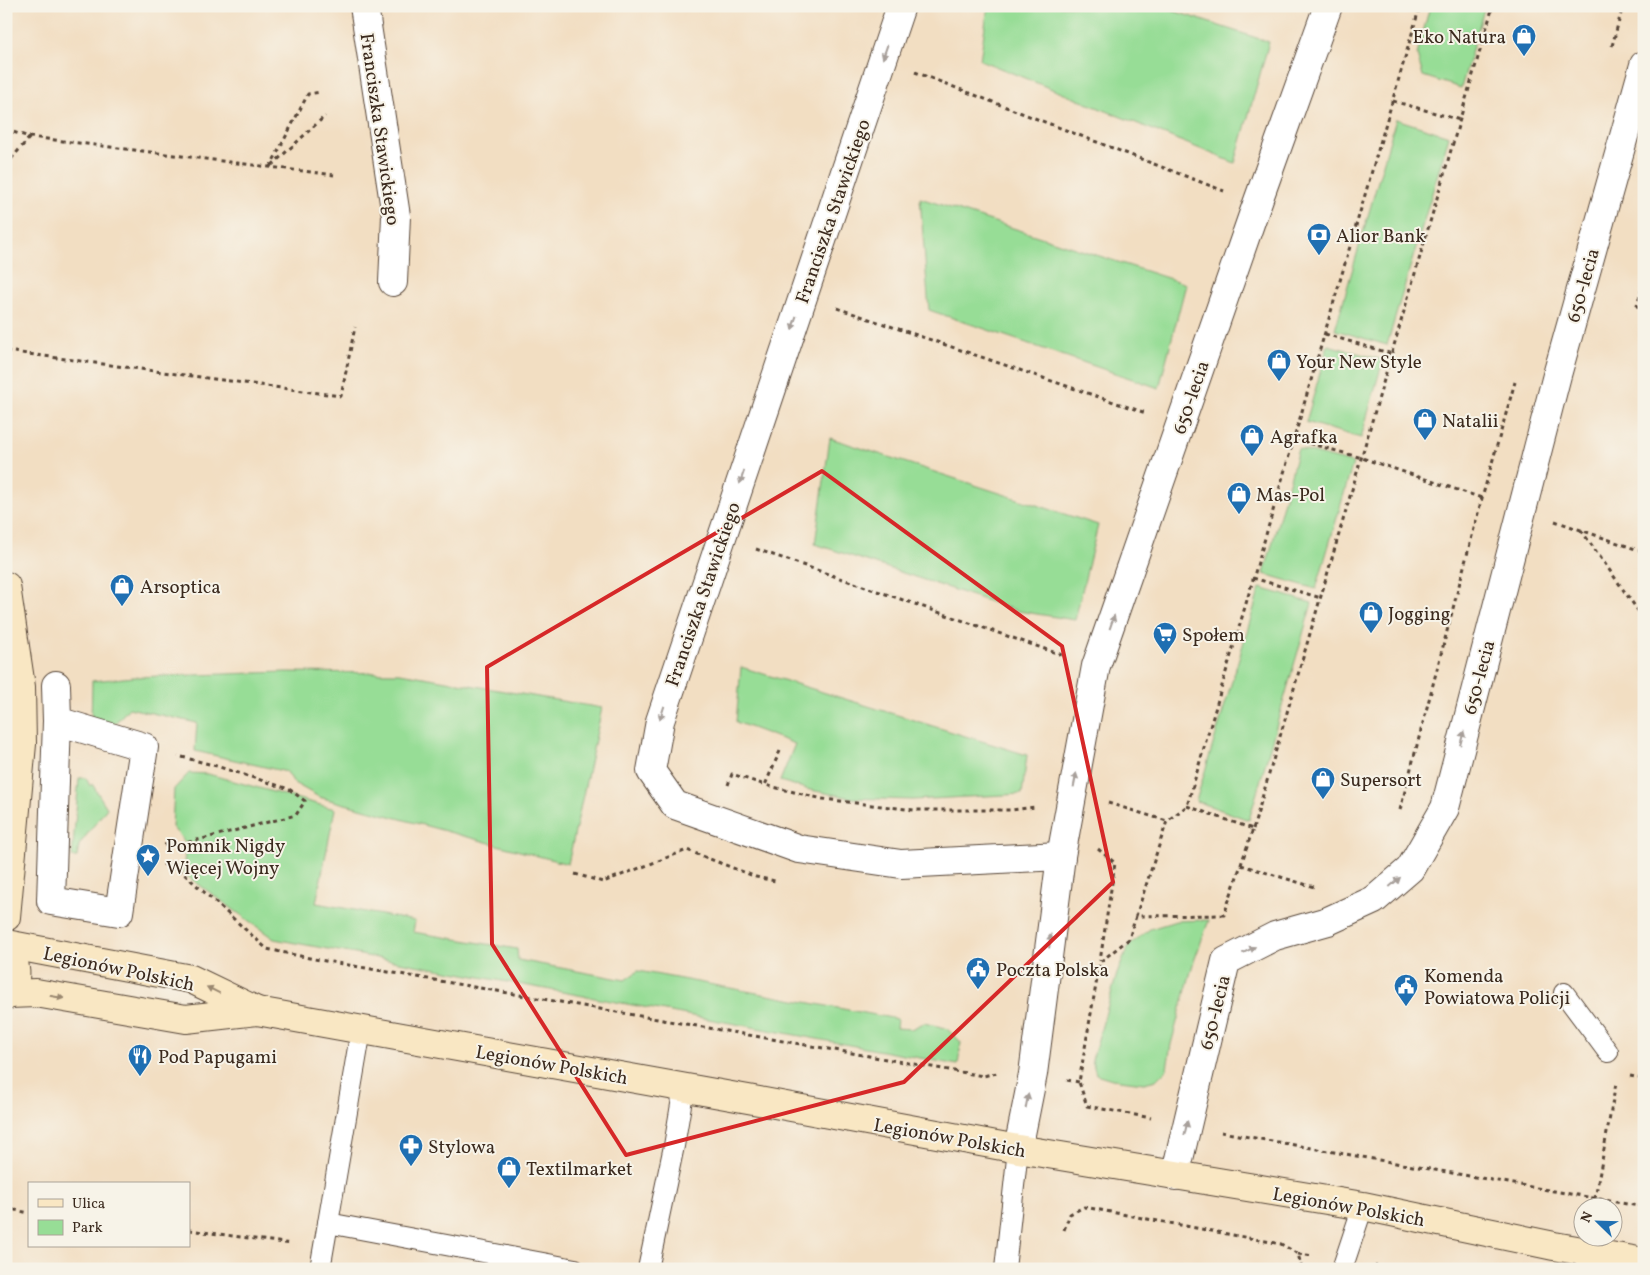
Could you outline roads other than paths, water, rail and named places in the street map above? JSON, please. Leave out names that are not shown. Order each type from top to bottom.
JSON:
[{"type":"street","name":"Franciszka Stawickiego","points":[[364,6],[396,216],[393,282]]},
{"type":"street","name":"Franciszka Stawickiego","points":[[901,6],[660,721],[651,771],[675,805],[799,849],[901,864],[1061,856]]},
{"type":"street","name":"650-lecia","points":[[1018,1149],[1032,1074],[1061,856],[1096,666],[1328,6]]},
{"type":"street","name":"650-lecia","points":[[1175,1176],[1226,962],[1275,936],[1328,920],[1374,900],[1410,869],[1445,808],[1557,375],[1644,65]]},
{"type":"street","points":[[6,586],[21,687],[22,744],[6,917]]},
{"type":"street","points":[[56,685],[57,721],[51,901],[119,912],[144,747],[57,721]]},
{"type":"street","points":[[6,946],[15,962],[16,973],[14,984],[7,996]]},
{"type":"street","name":"Legionów Polskich","points":[[6,946],[191,979],[257,1011],[1018,1149],[1363,1206],[1554,1246],[1644,1262]]},
{"type":"street","name":"Legionów Polskich","points":[[7,996],[36,993],[186,1019],[257,1011]]},
{"type":"lane","points":[[1564,993],[1608,1052]]},
{"type":"lane","points":[[320,1269],[361,1030]]},
{"type":"lane","points":[[648,1269],[674,1146],[684,1087]]},
{"type":"lane","points":[[1004,1269],[1018,1149]]},
{"type":"lane","points":[[1342,1269],[1363,1206]]},
{"type":"lane","points":[[328,1223],[575,1269]]},
{"type":"place","name":"Eko Natura","points":[[1524,57]]},
{"type":"place","name":"Alior Bank","points":[[1319,256]]},
{"type":"place","name":"Your New Style","points":[[1279,382]]},
{"type":"place","name":"Natalii","points":[[1425,441]]},
{"type":"place","name":"Agrafka","points":[[1252,457]]},
{"type":"place","name":"Mas-Pol","points":[[1239,515]]},
{"type":"place","name":"Arsoptica","points":[[122,607]]},
{"type":"place","name":"Jogging","points":[[1371,634]]},
{"type":"place","name":"Społem","points":[[1165,655]]},
{"type":"place","name":"Supersort","points":[[1323,800]]},
{"type":"place","name":"Pomnik Nigdy Więcej Wojny","points":[[148,877]]},
{"type":"place","name":"Poczta Polska","points":[[978,990]]},
{"type":"place","name":"Komenda Powiatowa Policji","points":[[1406,1007]]},
{"type":"place","name":"Pod Papugami","points":[[140,1077]]},
{"type":"place","name":"Stylowa","points":[[411,1167]]},
{"type":"place","name":"Textilmarket","points":[[509,1189]]}]
